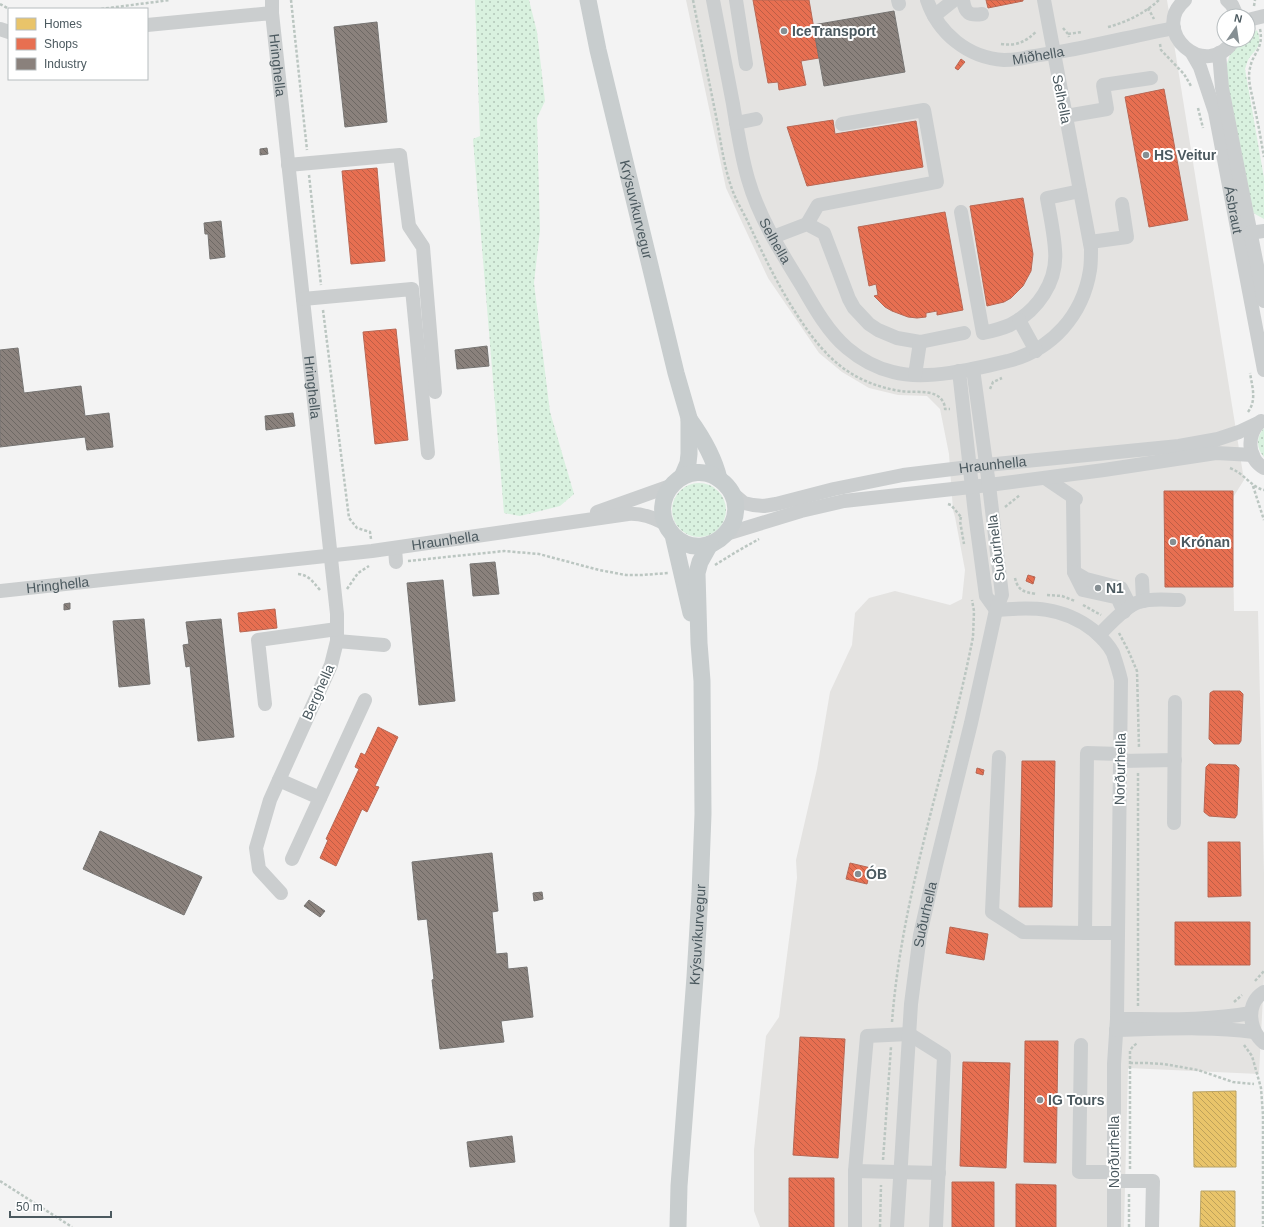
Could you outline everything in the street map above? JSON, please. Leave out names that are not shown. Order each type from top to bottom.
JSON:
[{"type":"main road","name":"Krýsuvíkurvegur","points":[[588,0],[598,50],[670,350],[689,418],[688,463],[676,481]]},
{"type":"main road","name":"Krýsuvíkurvegur","points":[[689,418],[711,455],[718,479]]},
{"type":"main road","points":[[694,473],[713,476],[718,479],[723,482],[731,492],[735,505],[733,523],[726,534],[710,544],[700,546],[690,545],[681,541],[669,529],[662,511],[662,504],[667,492],[676,481],[694,473]]},
{"type":"main road","name":"Krýsuvíkurvegur","points":[[669,529],[699,643]]},
{"type":"main road","name":"Krýsuvíkurvegur","points":[[678,1227],[679,1186],[695,977],[703,814],[702,681],[697,583],[698,570],[703,554],[710,544]]},
{"type":"street","name":"Selhella","points":[[713,0],[736,123],[749,181],[762,215],[773,237],[809,299],[829,328],[846,348],[868,363],[894,373],[921,376],[966,370],[1017,359],[1036,351],[1061,332],[1071,319],[1080,301],[1090,271],[1090,242],[1044,0]]},
{"type":"street","points":[[736,0],[746,64]]},
{"type":"street","name":"Miðhella","points":[[927,0],[934,16],[944,31],[957,43],[979,55],[1003,60],[1054,54],[1174,28]]},
{"type":"street","points":[[934,16],[954,0]]},
{"type":"street","points":[[963,0],[964,8],[969,14],[982,14]]},
{"type":"street","points":[[1174,28],[1174,18],[1177,10],[1185,0]]},
{"type":"street","points":[[1227,0],[1233,8]]},
{"type":"street","name":"Hringhella","points":[[0,590],[330,556],[272,6],[148,25]]},
{"type":"street","name":"Ásbraut","points":[[1174,28],[1177,39],[1192,53],[1200,66],[1215,112],[1264,370]]},
{"type":"street","points":[[1192,53],[1201,56],[1210,56],[1227,48]]},
{"type":"street","name":"Ásbraut","points":[[1219,53],[1222,88],[1264,301]]},
{"type":"street","points":[[1066,116],[1107,109],[1103,85],[1150,78]]},
{"type":"street","points":[[773,237],[807,224],[818,205],[937,182],[924,110],[842,124]]},
{"type":"street","points":[[736,123],[756,119]]},
{"type":"street","points":[[288,165],[400,155],[409,226],[423,247],[435,392]]},
{"type":"street","points":[[960,212],[983,333],[1008,326],[1019,320],[1040,300],[1049,284],[1055,262],[1055,250],[1047,198],[1080,191]]},
{"type":"street","points":[[1090,242],[1127,237],[1122,204]]},
{"type":"street","points":[[807,224],[824,233],[849,299],[861,317],[878,330],[908,340],[920,342],[964,332]]},
{"type":"street","points":[[1250,233],[1264,231]]},
{"type":"street","points":[[303,299],[412,288],[428,453]]},
{"type":"street","points":[[1019,320],[1036,351]]},
{"type":"street","points":[[915,375],[920,342]]},
{"type":"street","points":[[966,370],[989,485]]},
{"type":"street","points":[[966,370],[972,487]]},
{"type":"street","points":[[1261,420],[1251,435],[1251,448],[1256,461],[1264,468]]},
{"type":"street","name":"Hraunhella","points":[[731,492],[744,503],[764,506],[834,489],[903,475],[986,464],[1179,446],[1218,439],[1239,432],[1261,420]]},
{"type":"street","name":"Hraunhella","points":[[726,534],[801,511],[844,501],[1044,478],[1216,453],[1253,455]]},
{"type":"street","points":[[1044,478],[1075,499],[1074,572],[1083,590],[1115,597],[1132,606],[1179,600]]},
{"type":"street","name":"Hraunhella","points":[[560,524],[642,497],[676,481]]},
{"type":"street","name":"Suðurhella","points":[[897,1227],[914,969],[920,934],[971,723],[996,610],[1002,595],[989,485]]},
{"type":"street","name":"Suðurhella","points":[[972,487],[974,514],[986,596],[996,610]]},
{"type":"street","name":"Hraunhella","points":[[330,556],[395,555],[560,524],[637,513],[652,517],[669,529]]},
{"type":"street","name":"Berghella","points":[[281,893],[259,869],[256,848],[279,780],[331,665],[337,635],[330,556]]},
{"type":"street","points":[[1099,635],[1132,606],[1142,580]]},
{"type":"street","name":"Norðurhella","points":[[996,610],[1025,608],[1055,611],[1082,622],[1099,635],[1112,652],[1121,680],[1118,933],[1114,1064],[1114,1227]]},
{"type":"street","points":[[266,704],[258,640],[337,635],[384,645]]},
{"type":"street","points":[[292,859],[365,700]]},
{"type":"street","points":[[1174,823],[1176,702]]},
{"type":"street","points":[[1085,933],[1087,753],[1120,757],[1175,760]]},
{"type":"street","points":[[999,757],[992,912],[1023,932],[1118,933]]},
{"type":"street","points":[[279,780],[320,798]]},
{"type":"street","points":[[1264,992],[1255,1002],[1251,1013],[1251,1022],[1254,1032],[1264,1043]]},
{"type":"street","points":[[1116,1025],[1230,1017],[1251,1013]]},
{"type":"street","points":[[1116,1025],[1237,1029],[1254,1032]]},
{"type":"street","points":[[855,1227],[855,1171],[867,1036],[909,1034],[944,1056],[936,1227]]},
{"type":"street","points":[[1081,1045],[1079,1172],[1130,1181],[1152,1181],[1152,1227]]},
{"type":"street","points":[[855,1171],[939,1173]]},
{"type":"path","points":[[109,8],[170,0]]},
{"type":"path","points":[[291,0],[322,297],[349,518],[357,528],[370,532]]},
{"type":"path","points":[[1106,27],[1130,19],[1159,0]]},
{"type":"path","points":[[1148,8],[1158,26],[1161,50],[1184,74],[1192,88]]},
{"type":"path","points":[[1256,18],[1264,35],[1264,40],[1263,46],[1252,64],[1249,74],[1264,157]]},
{"type":"path","points":[[999,44],[1021,43],[1026,41],[1037,31],[1049,29]]},
{"type":"path","points":[[1068,34],[1085,32]]},
{"type":"path","points":[[1196,101],[1203,129]]},
{"type":"path","points":[[1244,416],[1253,405],[1254,396],[1248,366]]},
{"type":"path","points":[[1229,468],[1233,454]]},
{"type":"path","points":[[1224,467],[1242,474],[1253,485],[1264,490]]},
{"type":"path","points":[[1253,485],[1264,520]]},
{"type":"path","points":[[992,511],[1001,509],[1020,495],[1026,493]]},
{"type":"path","points":[[942,503],[951,505],[961,516],[974,514]]},
{"type":"path","points":[[698,570],[710,569],[736,552],[764,537]]},
{"type":"path","points":[[395,555],[504,551],[539,554],[599,570],[626,575],[681,572]]},
{"type":"path","points":[[295,573],[304,574],[310,578],[322,592],[334,593],[346,590],[358,573],[372,565]]},
{"type":"path","points":[[1254,982],[1264,971]]},
{"type":"path","points":[[1230,1017],[1229,1006],[1246,991]]},
{"type":"path","points":[[1129,1227],[1131,1048],[1135,1044],[1144,1042]]},
{"type":"path","points":[[1242,1043],[1252,1056],[1261,1088],[1263,1115],[1263,1227]]},
{"type":"path","points":[[1130,1064],[1152,1063],[1185,1067],[1233,1082],[1254,1084]]},
{"type":"path","points":[[0,1181],[72,1227]]},
{"type":"shaded area","points":[[686,0],[1167,0],[1244,480],[1232,499],[1234,611],[1258,611],[1264,873],[1264,977],[1259,1074],[1128,1068],[1124,1227],[760,1227],[754,1211],[754,1150],[766,1036],[779,1017],[797,878],[796,860],[817,769],[830,692],[852,645],[855,613],[869,598],[895,591],[950,605],[962,599],[965,570],[953,510],[949,454],[940,409],[927,396],[898,395],[869,388],[842,372],[819,353],[768,278],[726,188]]},
{"type":"green space","points":[[475,0],[529,0],[537,32],[545,101],[537,118],[540,230],[534,283],[550,412],[574,494],[560,506],[520,516],[504,513],[473,139],[480,136]]},
{"type":"green space","points":[[1257,30],[1259,35],[1259,44],[1248,60],[1245,69],[1264,178],[1264,219],[1255,214],[1251,209],[1225,70],[1230,54],[1236,48],[1256,48]]},
{"type":"green space","points":[[1264,428],[1264,457],[1258,446],[1258,439]]},
{"type":"green space","points":[[694,483],[704,483],[714,487],[722,495],[726,505],[726,515],[722,525],[714,533],[704,537],[694,537],[684,533],[676,525],[672,515],[672,505],[676,495],[684,487]]},
{"type":"building: Homes","points":[[1236,1091],[1236,1167],[1194,1167],[1193,1092]]},
{"type":"building: Homes","points":[[1201,1191],[1235,1191],[1235,1227],[1200,1227]]},
{"type":"building: Shops","points":[[753,0],[809,0],[819,58],[801,61],[806,85],[779,90],[778,82],[768,83]]},
{"type":"building: Shops","points":[[986,0],[1023,0],[1023,1],[988,8]]},
{"type":"building: Shops","points":[[961,59],[965,62],[958,70],[955,68]]},
{"type":"building: Shops","points":[[1164,89],[1188,220],[1149,227],[1125,97]]},
{"type":"building: Shops","points":[[833,120],[835,134],[916,121],[923,167],[807,186],[787,127]]},
{"type":"building: Shops","points":[[377,168],[385,261],[351,264],[342,171]]},
{"type":"building: Shops","points":[[1023,198],[1033,254],[1031,271],[1023,286],[1011,298],[1004,302],[987,306],[970,206]]},
{"type":"building: Shops","points":[[945,212],[963,310],[937,315],[937,311],[926,313],[926,317],[917,318],[908,317],[885,307],[874,296],[878,295],[876,284],[869,286],[858,227]]},
{"type":"building: Shops","points":[[396,329],[408,440],[375,444],[363,332]]},
{"type":"building: Shops","points":[[1164,491],[1233,491],[1233,587],[1165,587]]},
{"type":"building: Shops","points":[[1028,575],[1035,577],[1033,584],[1026,581]]},
{"type":"building: Shops","points":[[275,609],[277,628],[240,632],[238,613]]},
{"type":"building: Shops","points":[[1213,691],[1240,691],[1243,694],[1241,741],[1239,744],[1214,744],[1209,739],[1210,693]]},
{"type":"building: Shops","points":[[378,727],[398,737],[375,786],[379,787],[367,812],[362,809],[336,866],[320,858],[328,840],[326,839],[359,769],[355,767],[361,753],[365,755]]},
{"type":"building: Shops","points":[[1022,761],[1055,761],[1052,907],[1019,907]]},
{"type":"building: Shops","points":[[1209,764],[1236,765],[1239,768],[1237,815],[1235,818],[1209,816],[1204,812],[1206,767]]},
{"type":"building: Shops","points":[[977,768],[984,770],[983,775],[976,773]]},
{"type":"building: Shops","points":[[1208,842],[1240,842],[1241,896],[1208,897]]},
{"type":"building: Shops","points":[[850,863],[871,868],[867,884],[846,879]]},
{"type":"building: Shops","points":[[1175,922],[1250,922],[1250,965],[1175,965]]},
{"type":"building: Shops","points":[[950,927],[988,934],[984,960],[946,953]]},
{"type":"building: Shops","points":[[800,1037],[845,1039],[838,1158],[793,1155]]},
{"type":"building: Shops","points":[[1025,1041],[1058,1041],[1056,1163],[1024,1162]]},
{"type":"building: Shops","points":[[963,1062],[1010,1063],[1006,1168],[960,1166]]},
{"type":"building: Shops","points":[[789,1178],[834,1178],[834,1227],[789,1227]]},
{"type":"building: Shops","points":[[952,1182],[994,1182],[994,1227],[952,1227]]},
{"type":"building: Shops","points":[[1016,1184],[1056,1185],[1056,1227],[1016,1227]]},
{"type":"building: Industry","points":[[894,11],[905,72],[824,86],[813,25]]},
{"type":"building: Industry","points":[[377,22],[387,122],[345,127],[334,27]]},
{"type":"building: Industry","points":[[267,148],[268,154],[260,155],[260,149]]},
{"type":"building: Industry","points":[[221,221],[225,257],[210,259],[208,234],[205,234],[204,223]]},
{"type":"building: Industry","points":[[487,346],[489,366],[457,369],[455,350]]},
{"type":"building: Industry","points":[[18,348],[24,393],[81,386],[85,416],[109,413],[113,447],[87,450],[85,437],[0,447],[0,350]]},
{"type":"building: Industry","points":[[293,413],[295,426],[266,430],[265,416]]},
{"type":"building: Industry","points":[[495,562],[499,594],[473,596],[470,564]]},
{"type":"building: Industry","points":[[443,580],[455,701],[419,705],[407,583]]},
{"type":"building: Industry","points":[[70,603],[70,609],[64,610],[64,604]]},
{"type":"building: Industry","points":[[144,619],[150,684],[119,687],[113,621]]},
{"type":"building: Industry","points":[[221,619],[234,737],[198,741],[190,666],[186,667],[183,645],[189,644],[186,622]]},
{"type":"building: Industry","points":[[100,831],[202,877],[184,915],[83,869]]},
{"type":"building: Industry","points":[[492,853],[498,911],[492,912],[496,954],[507,953],[508,969],[527,967],[533,1017],[501,1021],[504,1042],[440,1049],[427,919],[418,920],[412,862]]},
{"type":"building: Industry","points":[[542,892],[543,899],[534,901],[533,893]]},
{"type":"building: Industry","points":[[309,900],[325,911],[320,917],[304,906]]},
{"type":"building: Industry","points":[[512,1136],[515,1162],[470,1167],[467,1142]]},
{"type":"place","name":"IceTransport","points":[[784,31]]},
{"type":"place","name":"HS Veitur","points":[[1146,155]]},
{"type":"place","name":"Krónan","points":[[1173,542]]},
{"type":"place","name":"N1","points":[[1098,588]]},
{"type":"place","name":"ÓB","points":[[858,874]]},
{"type":"place","name":"IG Tours","points":[[1040,1100]]}]
